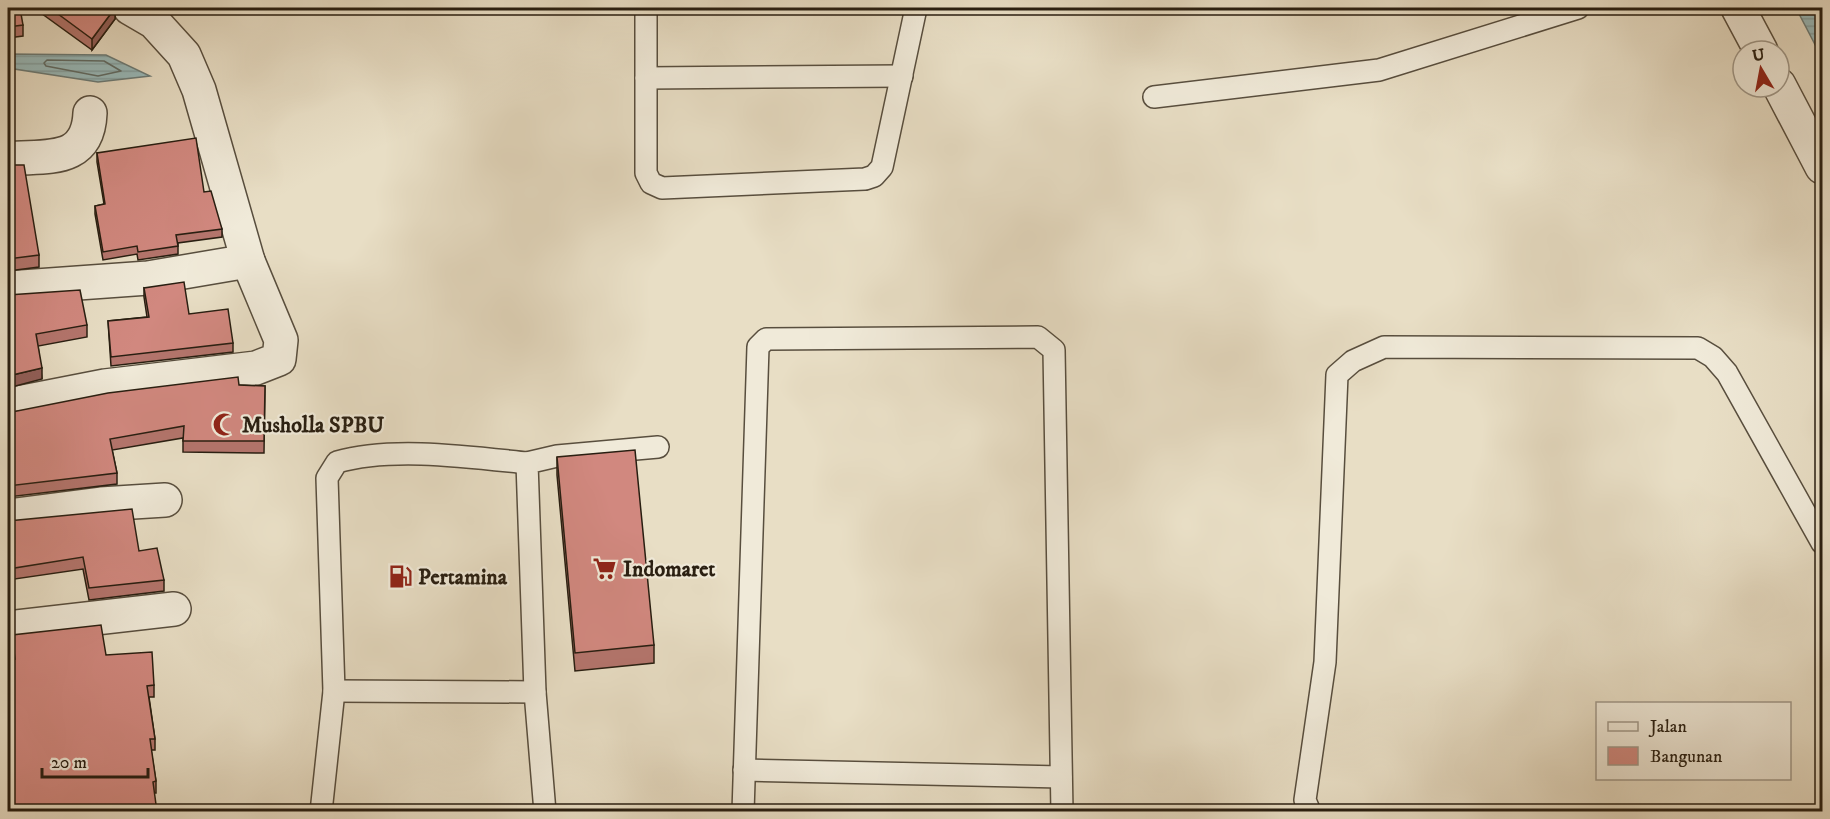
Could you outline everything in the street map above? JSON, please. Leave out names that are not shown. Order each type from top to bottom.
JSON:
[{"type":"street","points":[[8,405],[105,386],[256,368],[274,363],[281,354],[281,340],[248,261],[199,90],[184,56],[154,22],[130,8]]},
{"type":"street","points":[[1738,8],[1755,39]]},
{"type":"street","points":[[1786,99],[1822,167]]},
{"type":"street","points":[[8,159],[61,156],[80,147],[90,127],[90,113]]},
{"type":"street","points":[[8,288],[148,278],[248,261]]},
{"type":"street","points":[[8,516],[100,504],[165,500]]},
{"type":"street","points":[[8,628],[174,609]]},
{"type":"lane","points":[[646,8],[646,173],[651,183],[662,188],[865,179],[874,176],[882,167],[916,8]]},
{"type":"lane","points":[[1154,97],[1379,70],[1578,8]]},
{"type":"lane","points":[[646,78],[902,76]]},
{"type":"lane","points":[[743,812],[758,347],[766,339],[1038,338],[1054,350],[1062,812]]},
{"type":"lane","points":[[1310,812],[1305,800],[1325,662],[1337,375],[1353,362],[1384,347],[1698,348],[1713,357],[1726,373],[1822,543]]},
{"type":"lane","points":[[321,812],[334,691],[327,478],[338,462],[358,455],[455,455],[527,463],[557,456],[658,447]]},
{"type":"lane","points":[[527,463],[535,692],[545,812]]},
{"type":"lane","points":[[334,691],[535,692]]},
{"type":"lane","points":[[744,770],[1061,777]]},
{"type":"water","points":[[1796,8],[1822,8],[1822,58]]},
{"type":"water","points":[[8,54],[106,55],[150,76],[98,82],[8,68]]},
{"type":"building","points":[[8,8],[20,8],[23,25],[8,27]]},
{"type":"building","points":[[50,8],[115,8],[92,39]]},
{"type":"building","points":[[196,138],[204,192],[211,191],[222,229],[176,235],[178,246],[138,252],[137,246],[103,252],[95,206],[105,204],[97,153]]},
{"type":"building","points":[[8,165],[24,165],[39,255],[8,259]]},
{"type":"building","points":[[184,282],[189,314],[228,309],[233,343],[111,357],[108,321],[149,317],[144,288]]},
{"type":"building","points":[[80,290],[87,325],[36,334],[42,368],[8,376],[8,295]]},
{"type":"building","points":[[238,377],[239,385],[265,386],[264,441],[183,441],[184,426],[110,439],[117,473],[8,486],[8,411],[108,393]]},
{"type":"building","name":"Indomaret","points":[[635,450],[654,645],[575,653],[557,457]]},
{"type":"building","points":[[132,509],[139,551],[157,548],[164,580],[89,588],[83,557],[8,569],[8,521]]},
{"type":"building","points":[[101,625],[106,655],[152,652],[154,685],[147,686],[155,739],[150,739],[156,781],[153,782],[157,812],[8,812],[8,660],[15,659],[12,635]]},
{"type":"place","name":"Musholla SPBU","points":[[224,425]]},
{"type":"place","name":"Indomaret","points":[[605,569]]},
{"type":"place","name":"Pertamina","points":[[400,577]]}]
